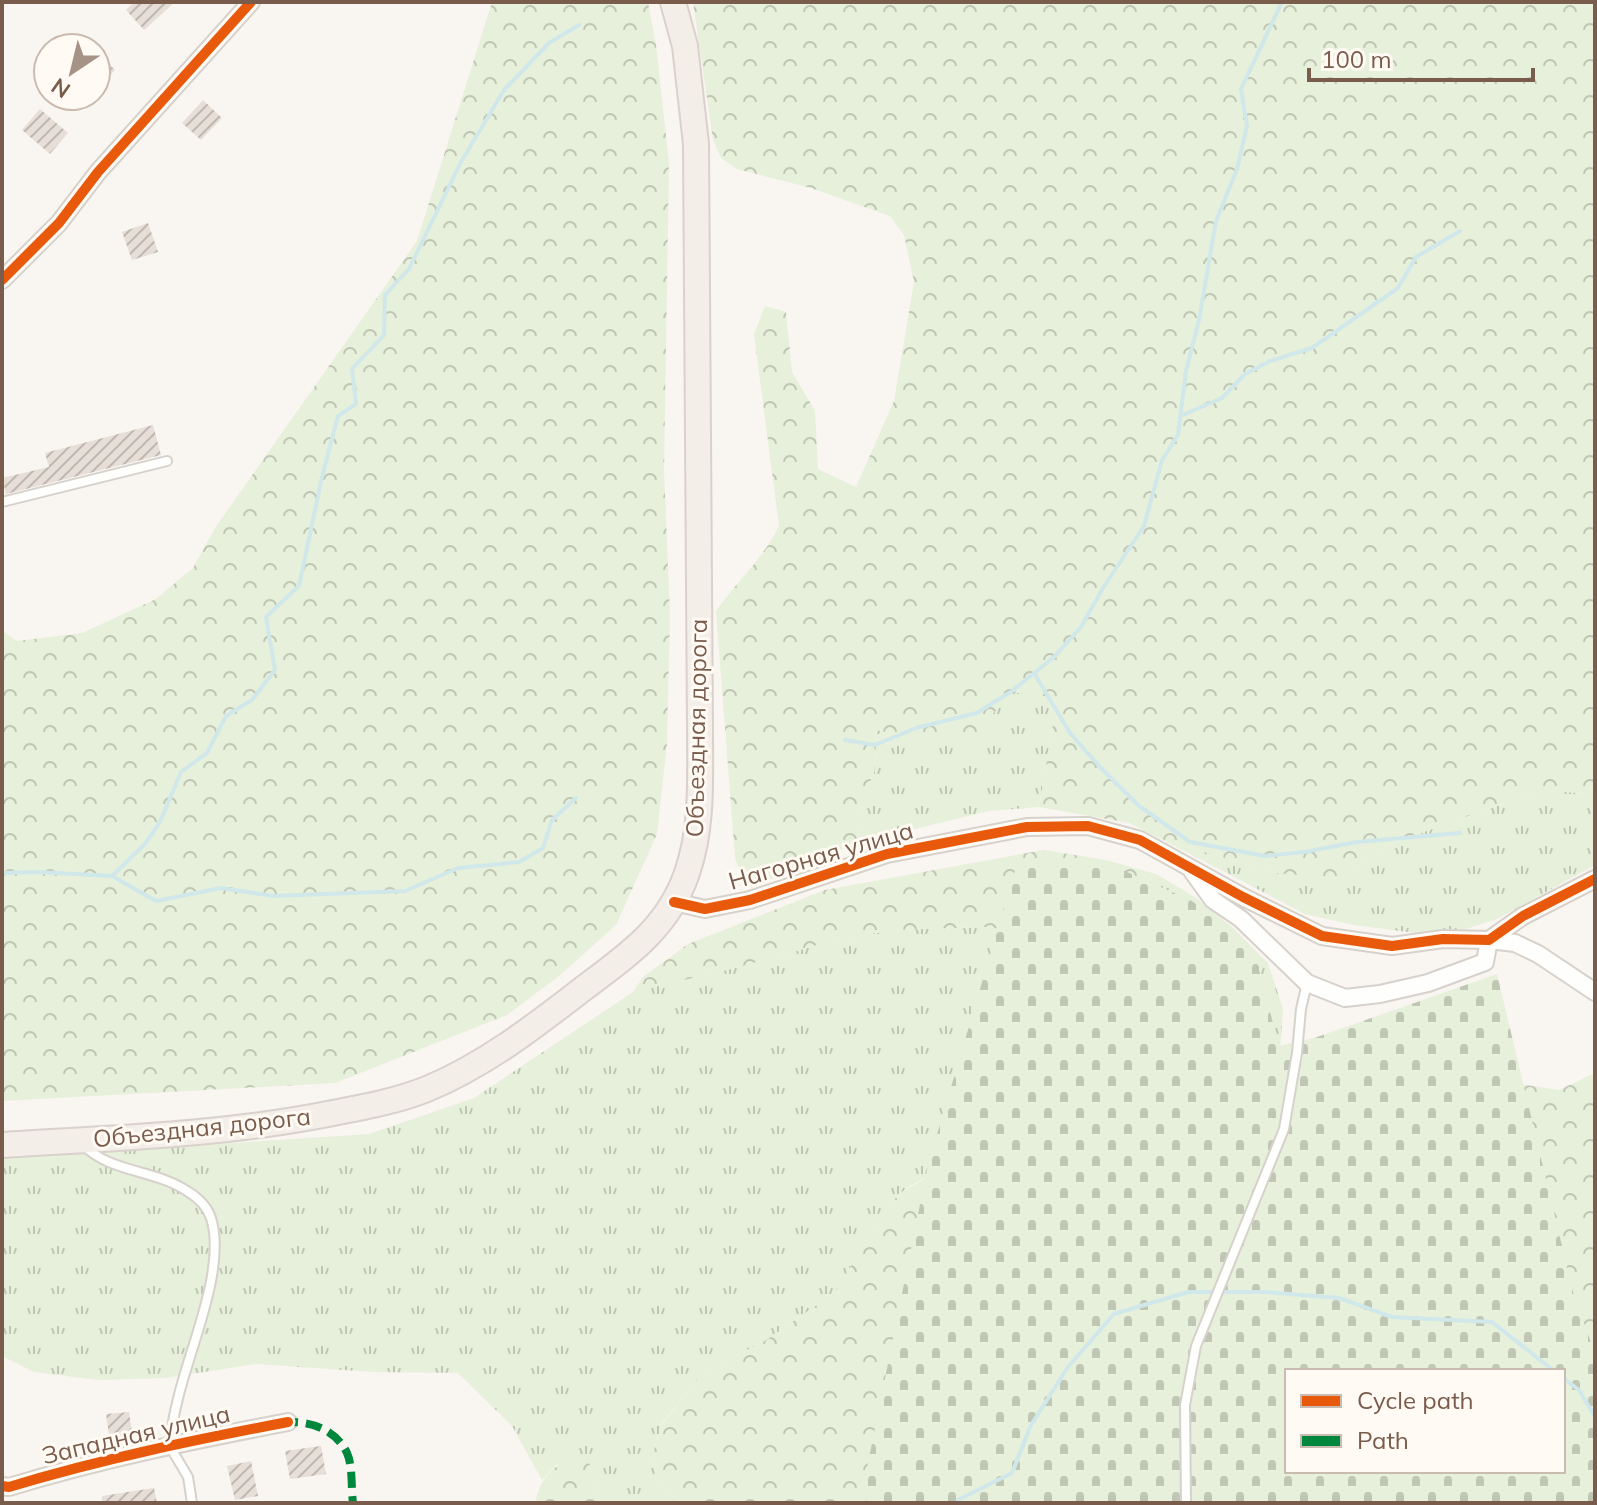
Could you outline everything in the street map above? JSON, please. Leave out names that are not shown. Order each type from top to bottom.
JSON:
[{"type":"main road","name":"Объездная дорога","points":[[2,1145],[225,1130],[379,1104],[425,1090],[508,1045],[550,1015],[648,938],[674,902],[687,874],[699,823],[700,714],[696,144],[685,46],[673,2]]},
{"type":"street","points":[[2,280],[59,223],[118,148],[251,2]]},
{"type":"street","name":"Нагорная улица","points":[[674,902],[705,909],[750,900],[887,854],[1027,827],[1088,826],[1140,840],[1322,936],[1392,946],[1443,939],[1489,940]]},
{"type":"street","points":[[1187,864],[1213,900],[1241,919],[1307,983],[1345,998],[1428,983],[1485,962],[1489,940],[1523,916],[1595,879]]},
{"type":"street","points":[[1489,940],[1515,943],[1538,954],[1595,992]]},
{"type":"street","name":"Западная улица","points":[[6,1492],[66,1469],[288,1422]]},
{"type":"lane","points":[[2,502],[167,461]]},
{"type":"lane","points":[[1186,1503],[1185,1405],[1196,1346],[1284,1129],[1307,983]]},
{"type":"lane","points":[[79,1140],[92,1154],[113,1165],[172,1181],[199,1199],[211,1216],[215,1248],[211,1278],[176,1403],[169,1445],[188,1477],[192,1503]]},
{"type":"green space","points":[[492,2],[648,2],[669,163],[664,471],[670,614],[667,743],[657,834],[616,925],[559,976],[507,1015],[335,1083],[2,1101],[2,631],[17,641],[82,633],[156,599],[193,568],[215,528],[417,241]]},
{"type":"green space","points":[[693,2],[1595,2],[1595,784],[1586,793],[1544,791],[1390,844],[1340,879],[1276,873],[1161,839],[1129,823],[1039,807],[1057,700],[1012,692],[971,739],[921,741],[877,730],[874,775],[859,799],[857,843],[772,879],[743,880],[735,858],[716,611],[766,549],[779,526],[754,334],[765,306],[786,312],[792,372],[815,411],[818,469],[856,487],[894,401],[914,282],[904,235],[890,216],[811,188],[737,169],[721,158],[713,140]]},
{"type":"green space","points":[[1012,691],[1057,700],[1039,807],[989,811],[857,843],[859,798],[874,775],[877,730],[921,741]]},
{"type":"green space","points":[[1595,784],[1595,865],[1497,919],[1463,930],[1423,934],[1354,925],[1305,914],[1161,839],[1276,873],[1340,879],[1390,844],[1544,791],[1586,793]]},
{"type":"green space","points":[[1044,850],[1106,860],[1156,874],[1131,899],[1044,934],[985,927],[893,930],[835,940],[633,992],[643,977],[688,944],[825,890]]},
{"type":"green space","points":[[1017,864],[1118,868],[1192,901],[1254,951],[1279,1046],[1317,1037],[1497,974],[1573,1292],[1595,1354],[1595,1503],[868,1503],[862,1493],[928,1165]]},
{"type":"green space","points":[[1156,874],[1198,899],[1268,963],[1283,1009],[1279,1063],[1011,1133],[908,1187],[890,1203],[834,1293],[768,1339],[699,1376],[662,1424],[654,1450],[655,1479],[676,1503],[600,1503],[590,1464],[556,1465],[542,1480],[512,1426],[458,1373],[373,1372],[256,1364],[165,1378],[99,1380],[34,1372],[2,1356],[2,1158],[369,1134],[474,1098],[633,992],[835,940],[893,930],[985,927],[1044,934],[1131,899]]},
{"type":"green space","points":[[1595,1073],[1595,1503],[676,1503],[655,1479],[654,1450],[662,1425],[699,1376],[768,1339],[834,1293],[890,1203],[908,1188],[1011,1133],[1505,1082],[1559,1090]]},
{"type":"green space","points":[[573,1458],[590,1464],[600,1503],[535,1503],[548,1475],[558,1465]]},
{"type":"building","points":[[134,2],[175,2],[144,30],[126,10]]},
{"type":"building","points":[[203,100],[222,118],[201,140],[182,123]]},
{"type":"building","points":[[37,112],[44,112],[68,133],[50,154],[22,130]]},
{"type":"building","points":[[148,223],[158,252],[132,260],[122,232]]},
{"type":"building","points":[[153,425],[161,455],[6,494],[2,478],[49,467],[45,453]]},
{"type":"building","points":[[129,1412],[133,1439],[110,1442],[106,1414]]},
{"type":"building","points":[[321,1446],[326,1474],[290,1479],[285,1451]]},
{"type":"building","points":[[251,1461],[258,1496],[235,1500],[227,1466]]},
{"type":"building","points":[[154,1488],[157,1503],[102,1503],[102,1496]]},
{"type":"waterway","points":[[845,740],[875,745],[916,728],[977,713],[1012,691],[1054,657],[1081,627],[1144,526],[1162,460],[1178,435],[1186,371],[1199,320],[1216,221],[1237,169],[1247,126],[1241,89],[1282,2]]},
{"type":"waterway","points":[[112,876],[145,844],[160,822],[181,772],[207,753],[226,716],[252,700],[275,670],[266,617],[299,586],[338,416],[356,404],[352,369],[384,335],[385,295],[409,269],[461,162],[504,90],[549,43],[579,25]]},
{"type":"waterway","points":[[1183,415],[1222,398],[1245,374],[1270,361],[1312,348],[1398,288],[1416,257],[1460,231]]},
{"type":"waterway","points":[[1034,673],[1070,733],[1099,766],[1138,805],[1190,842],[1265,856],[1357,842],[1460,833]]},
{"type":"waterway","points":[[2,873],[112,876],[156,901],[221,888],[273,896],[405,891],[458,868],[519,862],[543,848],[552,820],[576,798]]},
{"type":"waterway","points":[[958,1500],[1012,1473],[1031,1425],[1068,1367],[1114,1314],[1188,1292],[1265,1292],[1339,1298],[1392,1317],[1492,1322],[1551,1369]]},
{"type":"waterway","points":[[1565,1380],[1579,1390],[1595,1417]]},
{"type":"marked path","points":[[282,1423],[311,1424],[336,1438],[347,1453],[350,1464],[353,1503]]},
{"type":"cycle path","points":[[2,280],[59,223],[98,172],[251,2]]},
{"type":"cycle path","points":[[674,902],[705,909],[750,900],[887,854],[1027,827],[1088,826],[1140,840],[1322,936],[1392,946],[1443,939],[1489,940],[1523,916],[1595,879]]},
{"type":"cycle path","points":[[2,1486],[9,1487],[148,1451],[288,1422]]}]
